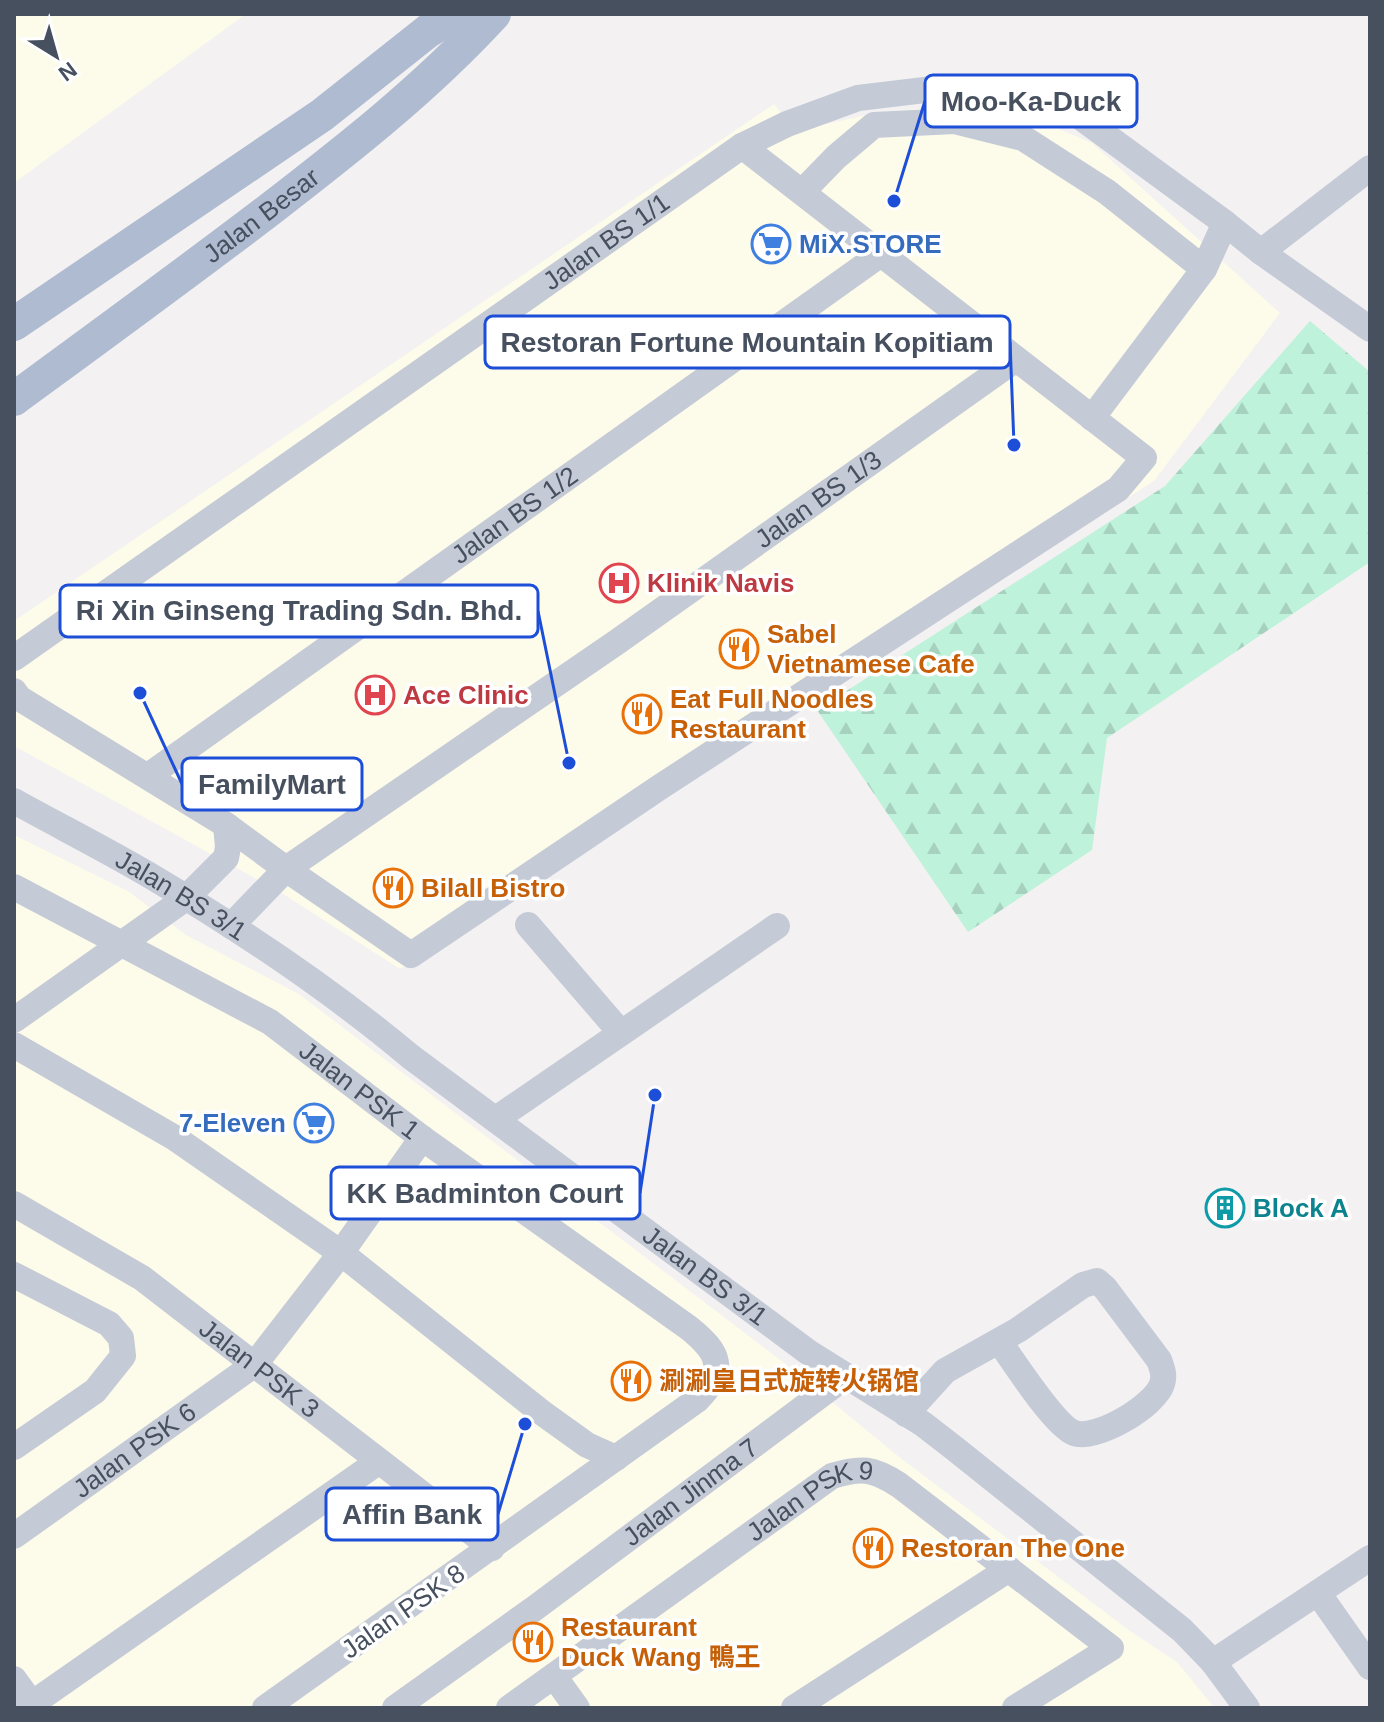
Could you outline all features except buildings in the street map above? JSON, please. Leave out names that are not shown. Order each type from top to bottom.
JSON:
[{"type":"main road","name":"Jalan Besar","points":[[14,324],[310,123],[428,31],[455,14]]},
{"type":"main road","name":"Jalan Besar","points":[[14,399],[347,150],[451,61],[494,14]]},
{"type":"street","name":"Jalan BS 1/1","points":[[15,660],[742,146],[787,124],[858,98],[933,89],[1010,94],[1064,105],[1370,329]]},
{"type":"street","points":[[802,192],[836,157],[874,125],[954,121],[1023,138],[1107,192],[1204,269]]},
{"type":"street","points":[[14,691],[19,698],[226,825],[411,955],[670,781],[1118,489],[1144,458],[742,146]]},
{"type":"street","points":[[1261,252],[1370,168]]},
{"type":"street","points":[[1092,418],[1204,269],[1225,223]]},
{"type":"street","name":"Jalan BS 1/2","points":[[148,776],[881,254]]},
{"type":"street","name":"Jalan BS 1/3","points":[[231,926],[286,869],[617,642],[1016,359]]},
{"type":"street","name":"Jalan BS 3/1","points":[[14,801],[231,926],[365,1019],[411,1057],[808,1352],[923,1424],[1182,1630],[1213,1662],[1247,1708]]},
{"type":"street","points":[[14,1020],[186,898],[226,858],[226,825]]},
{"type":"street","name":"Jalan PSK 1","points":[[14,887],[270,1022],[422,1138],[699,1336],[715,1355],[717,1364],[716,1377],[697,1400]]},
{"type":"street","points":[[528,925],[621,1033]]},
{"type":"street","points":[[496,1119],[777,926]]},
{"type":"street","points":[[14,1045],[175,1138],[341,1253],[541,1412],[587,1445],[616,1458]]},
{"type":"street","name":"Jalan PSK 6","points":[[14,1536],[255,1364],[341,1253],[422,1138]]},
{"type":"street","name":"Jalan PSK 3","points":[[14,1204],[142,1278],[492,1548]]},
{"type":"street","points":[[14,1275],[109,1324],[121,1338],[123,1356],[95,1391],[14,1447]]},
{"type":"street","points":[[906,1414],[945,1371],[999,1341],[1083,1285],[1097,1281],[1159,1360],[1164,1372],[1162,1385],[1152,1399],[1106,1429],[1077,1434],[1065,1428],[1052,1413],[999,1341]]},
{"type":"street","name":"Jalan Jinma 7","points":[[395,1708],[535,1608],[846,1376]]},
{"type":"street","name":"Jalan PSK 8","points":[[265,1708],[697,1400]]},
{"type":"street","points":[[14,1679],[31,1707],[378,1462]]},
{"type":"street","name":"Jalan PSK 9","points":[[509,1708],[832,1476],[853,1469],[879,1472],[1111,1648],[1015,1708]]},
{"type":"street","points":[[1213,1662],[1370,1558]]},
{"type":"street","points":[[794,1708],[1009,1569]]},
{"type":"street","points":[[1318,1593],[1370,1667]]},
{"type":"street","points":[[554,1676],[577,1708]]},
{"type":"shaded area","points":[[14,14],[246,14],[14,183]]},
{"type":"shaded area","points":[[774,104],[796,131],[879,112],[947,107],[1031,117],[1092,143],[1280,313],[1154,481],[400,969],[280,892],[14,746],[14,621]]},
{"type":"shaded area","points":[[14,835],[128,891],[186,935],[299,994],[791,1368],[898,1456],[1130,1631],[1177,1662],[1215,1708],[14,1708]]},
{"type":"green space","points":[[1310,321],[1370,372],[1370,562],[1107,738],[1092,850],[968,932],[817,710],[1165,486]]},
{"type":"place","name":"Moo-Ka-Duck","points":[[894,201]]},
{"type":"place","name":"MiX.STORE","points":[[771,244]]},
{"type":"place","name":"Restoran Fortune Mountain Kopitiam","points":[[1014,445]]},
{"type":"place","name":"Klinik Navis","points":[[619,583]]},
{"type":"place","name":"Sabel Vietnamese Cafe","points":[[739,649]]},
{"type":"place","name":"FamilyMart","points":[[140,693]]},
{"type":"place","name":"Ace Clinic","points":[[375,695]]},
{"type":"place","name":"Eat Full Noodles Restaurant","points":[[642,714]]},
{"type":"place","name":"Ri Xin Ginseng Trading Sdn. Bhd.","points":[[569,763]]},
{"type":"place","name":"Bilall Bistro","points":[[393,888]]},
{"type":"place","name":"KK Badminton Court","points":[[655,1095]]},
{"type":"place","name":"7-Eleven","points":[[314,1123]]},
{"type":"place","name":"Block A","points":[[1225,1208]]},
{"type":"place","name":"涮涮皇日式旋转火锅馆","points":[[631,1381]]},
{"type":"place","name":"Affin Bank","points":[[525,1424]]},
{"type":"place","name":"Restoran The One","points":[[873,1548]]},
{"type":"place","name":"Restaurant Duck Wang 鴨王","points":[[533,1642]]}]
